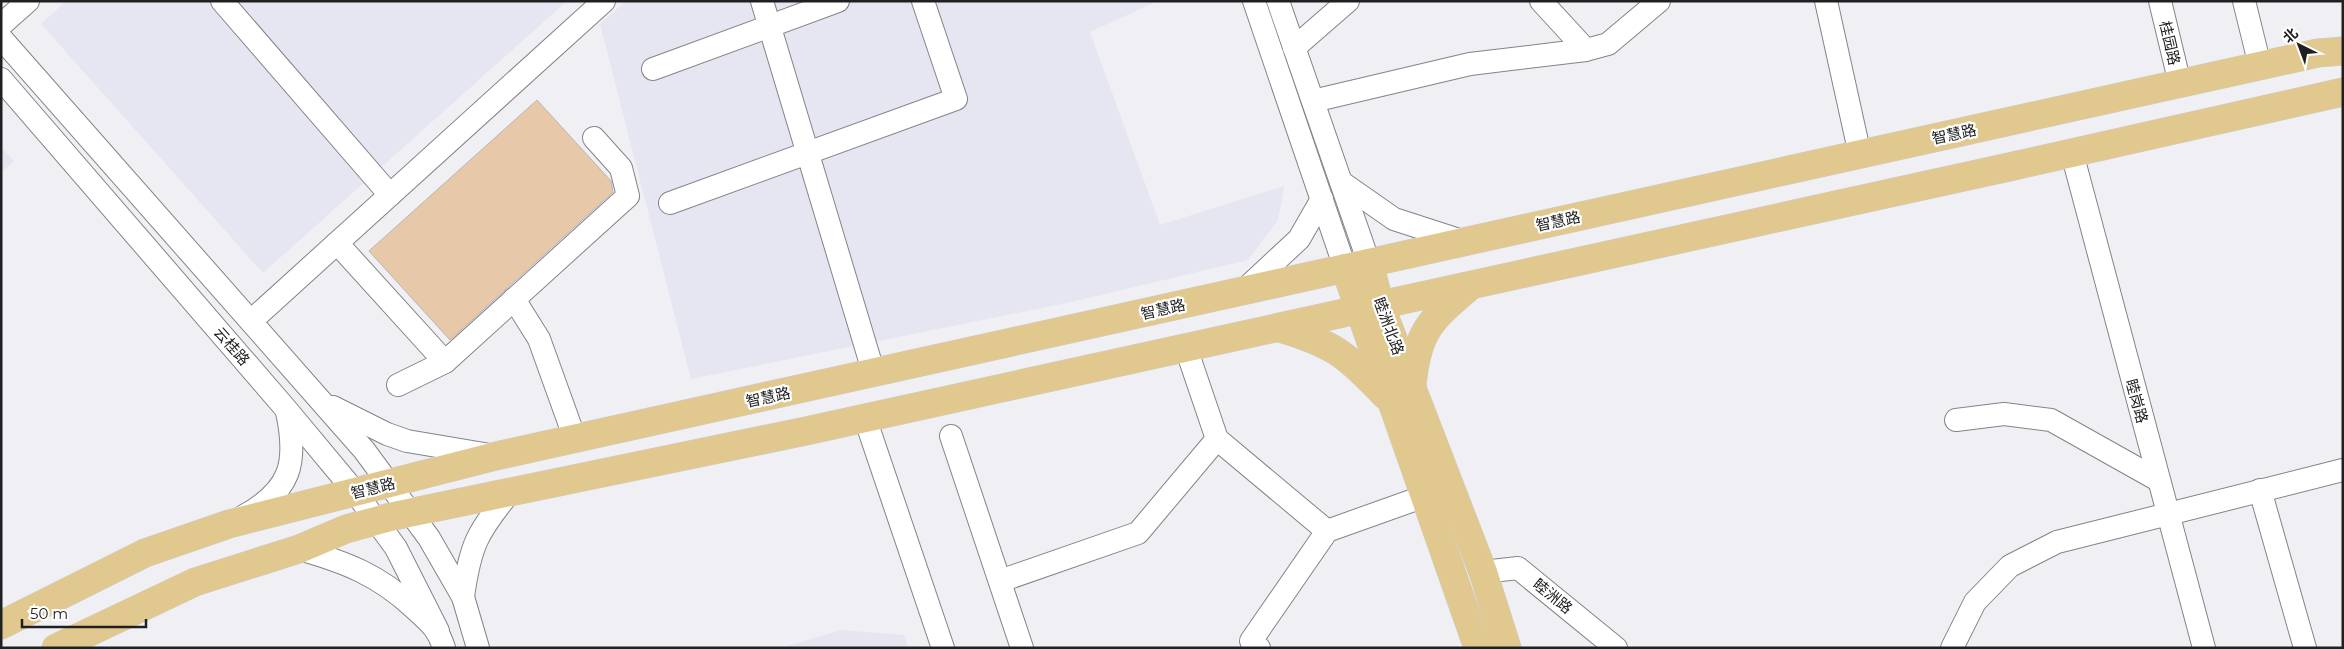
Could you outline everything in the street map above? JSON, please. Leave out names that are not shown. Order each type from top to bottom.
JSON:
[{"type":"main road","name":"智慧路","points":[[1,625],[145,553],[229,524],[496,456],[2330,52]]},
{"type":"main road","points":[[56,648],[196,582],[299,549],[346,529],[376,521],[806,431],[1279,328],[2343,92]]},
{"type":"main road","points":[[1998,125],[2011,136],[2015,152],[2009,167]]},
{"type":"main road","name":"睦洲北路","points":[[1357,266],[1402,395],[1483,572],[1507,648]]},
{"type":"main road","points":[[1279,328],[1314,338],[1338,350],[1357,366],[1402,395],[1424,330],[1441,311],[1472,285]]},
{"type":"main road","points":[[798,391],[808,401],[811,418],[806,431]]},
{"type":"main road","name":"睦洲北路","points":[[1402,395],[1425,496],[1478,648]]},
{"type":"street","points":[[1,24],[28,1]]},
{"type":"street","points":[[251,321],[604,1]]},
{"type":"street","points":[[762,1],[874,374]]},
{"type":"street","points":[[653,68],[838,1]]},
{"type":"street","points":[[670,203],[956,99],[922,1]]},
{"type":"street","name":"睦洲北路","points":[[1254,1],[1322,199],[1357,266]]},
{"type":"street","name":"睦洲北路","points":[[1278,1],[1341,182],[1357,266]]},
{"type":"street","points":[[1294,48],[1348,1]]},
{"type":"street","points":[[1541,1],[1586,50]]},
{"type":"street","points":[[1312,101],[1470,64],[1586,50],[1608,44],[1659,1]]},
{"type":"street","points":[[1826,1],[1860,155]]},
{"type":"street","name":"桂园路","points":[[2160,1],[2180,84]]},
{"type":"street","points":[[2244,1],[2260,66]]},
{"type":"street","points":[[225,2],[390,195]]},
{"type":"street","name":"云桂路","points":[[1,38],[323,402],[390,484],[429,538],[463,597]]},
{"type":"street","points":[[2330,52],[2343,42]]},
{"type":"street","name":"云桂路","points":[[1,79],[286,409],[356,493],[396,548],[441,639]]},
{"type":"street","points":[[398,385],[445,362],[628,196],[621,168],[594,138]]},
{"type":"street","name":"睦岗路","points":[[2072,153],[2204,648]]},
{"type":"street","points":[[1341,182],[1394,219],[1465,242]]},
{"type":"street","points":[[1242,292],[1299,239],[1322,199]]},
{"type":"street","points":[[337,243],[445,362]]},
{"type":"street","points":[[514,299],[539,339],[575,439]]},
{"type":"street","points":[[1186,348],[1217,439],[1326,531]]},
{"type":"street","points":[[323,402],[387,434],[407,440],[496,456]]},
{"type":"street","points":[[229,524],[264,505],[278,491],[287,475],[293,438],[286,409]]},
{"type":"street","points":[[1956,420],[2004,414],[2051,420],[2158,480]]},
{"type":"street","points":[[866,418],[943,648]]},
{"type":"street","points":[[950,436],[1022,648]]},
{"type":"street","points":[[1000,581],[1138,533],[1217,439]]},
{"type":"street","points":[[1952,648],[1975,602],[2010,566],[2057,542],[2343,470]]},
{"type":"street","points":[[2260,490],[2305,648]]},
{"type":"street","points":[[478,648],[463,597],[468,563],[478,535],[510,492]]},
{"type":"street","points":[[1259,648],[1251,640],[1326,531],[1425,496]]},
{"type":"street","points":[[299,549],[332,559],[393,588],[441,639]]},
{"type":"street","name":"睦洲路","points":[[1483,572],[1518,568],[1616,648]]},
{"type":"shaded area","points":[[66,1],[567,1],[263,273],[41,24]]},
{"type":"shaded area","points":[[626,1],[1158,1],[1090,32],[1160,225],[1284,186],[1278,220],[1248,260],[1071,302],[691,379],[600,24]]},
{"type":"shaded area","points":[[1,147],[14,161],[1,172]]},
{"type":"shaded area","points":[[842,630],[904,635],[908,648],[780,648]]},
{"type":"building","points":[[537,100],[611,181],[613,192],[450,340],[369,251]]}]
